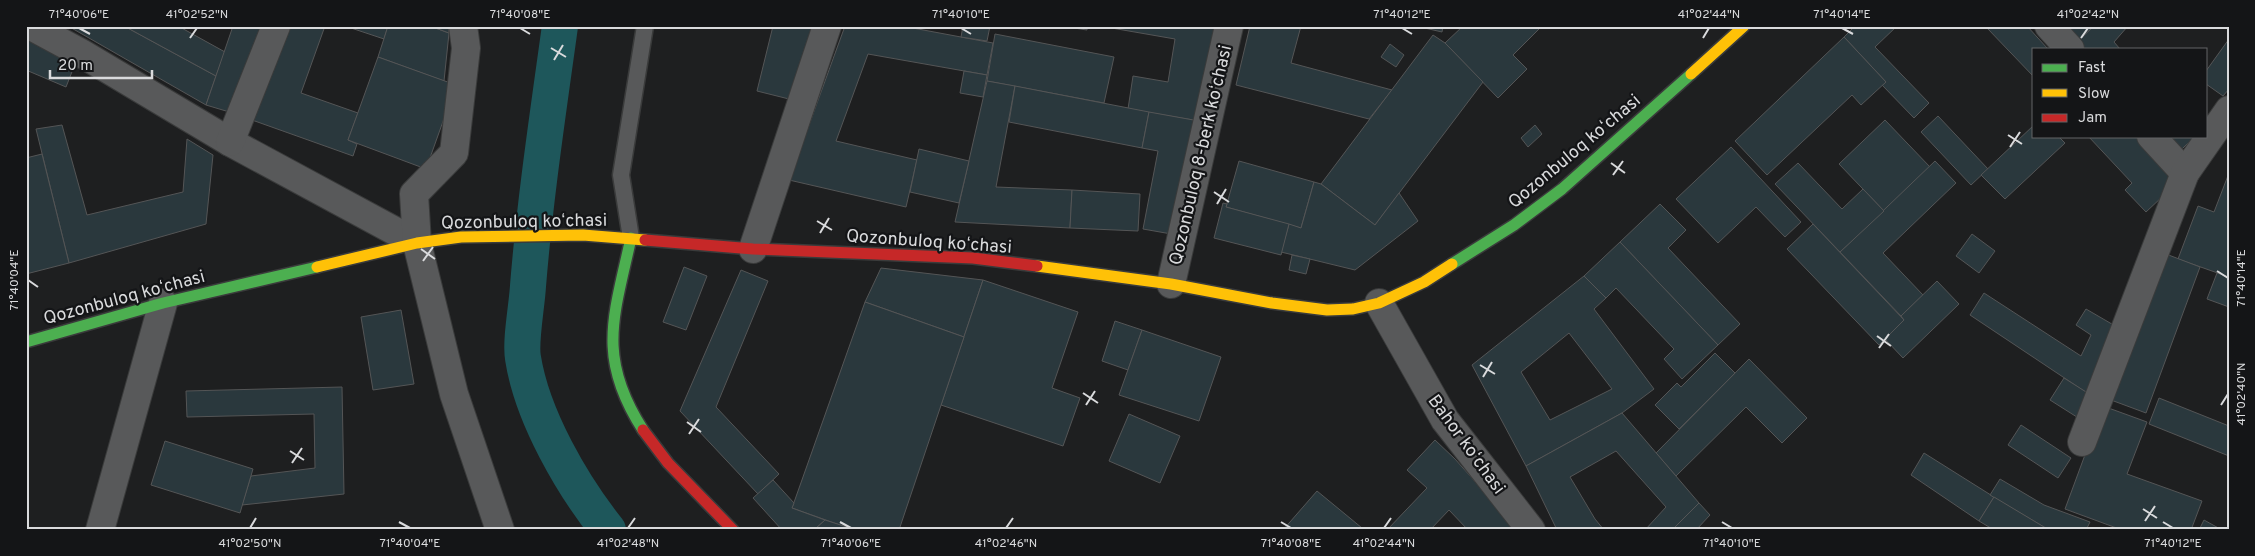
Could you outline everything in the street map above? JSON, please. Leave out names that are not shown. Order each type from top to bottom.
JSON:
[{"type":"main road","name":"Qozonbuloq koʻchasi","points":[[26,342],[163,303],[417,242],[461,237],[583,235],[754,249],[973,258],[1171,284],[1272,303],[1328,310],[1353,309],[1379,303],[1424,282],[1465,258],[1554,195],[1744,26]]},
{"type":"main road","points":[[632,238],[613,325],[613,350],[622,392],[631,412],[652,443],[676,472],[733,530]]},
{"type":"street","points":[[31,26],[81,53],[230,142],[417,242]]},
{"type":"street","points":[[230,142],[276,26]]},
{"type":"street","points":[[462,26],[466,48],[454,153],[414,194],[417,242],[454,394],[500,530]]},
{"type":"street","points":[[754,249],[827,26]]},
{"type":"street","name":"Qozonbuloq 8-berk koʻchasi","points":[[1171,284],[1230,26]]},
{"type":"street","points":[[2049,26],[2069,48]]},
{"type":"street","points":[[2082,442],[2185,173],[2229,110]]},
{"type":"street","points":[[2153,138],[2185,173]]},
{"type":"street","points":[[100,530],[163,303]]},
{"type":"street","name":"Bahor koʻchasi","points":[[1379,303],[1445,420],[1531,530]]},
{"type":"lane","points":[[632,238],[621,175],[645,26]]},
{"type":"building","points":[[68,26],[124,26],[216,76],[206,105]]},
{"type":"building","points":[[124,26],[178,26],[225,52],[216,76]]},
{"type":"building","points":[[233,26],[266,26],[236,114],[206,105]]},
{"type":"building","points":[[285,26],[325,26],[301,93],[358,113],[348,140],[357,144],[353,156],[252,120]]},
{"type":"building","points":[[345,26],[388,26],[384,39]]},
{"type":"building","points":[[388,26],[430,26],[449,33],[444,81],[378,57]]},
{"type":"building","points":[[430,26],[448,26],[449,33]]},
{"type":"building","points":[[773,26],[812,26],[793,100],[757,91]]},
{"type":"building","points":[[845,26],[902,26],[993,43],[987,75],[868,54],[836,141],[917,160],[906,207],[789,180]]},
{"type":"building","points":[[963,26],[990,26],[987,41],[961,37]]},
{"type":"building","points":[[1061,26],[1087,26],[1087,30]]},
{"type":"building","points":[[1100,26],[1216,26],[1199,121],[1128,109],[1133,76],[1168,82],[1175,39]]},
{"type":"building","points":[[1250,26],[1301,26],[1291,63],[1392,90],[1369,119],[1236,85]]},
{"type":"building","points":[[1416,26],[1443,26],[1442,32]]},
{"type":"building","points":[[1463,26],[1542,26],[1513,55],[1527,69],[1498,98],[1445,43]]},
{"type":"building","points":[[1855,26],[1897,26],[1875,47],[1929,103],[1914,118],[1882,85],[1886,82],[1844,37]]},
{"type":"building","points":[[1988,26],[2027,26],[2047,48],[2032,48],[2032,75],[1987,28]]},
{"type":"building","points":[[2057,26],[2094,26],[2074,45]]},
{"type":"building","points":[[2094,26],[2128,26],[2114,42],[2119,48],[2077,48],[2074,45]]},
{"type":"building","points":[[995,34],[1114,57],[1104,103],[987,81]]},
{"type":"building","points":[[1433,35],[1445,43],[1483,82],[1375,225],[1321,184]]},
{"type":"building","points":[[1844,37],[1886,82],[1861,105],[1852,95],[1767,175],[1735,141]]},
{"type":"building","points":[[26,38],[77,59],[66,87],[26,70]]},
{"type":"building","points":[[2229,39],[2229,89],[2223,96],[2208,85],[2208,68]]},
{"type":"building","points":[[1390,44],[1404,55],[1396,67],[1381,57]]},
{"type":"building","points":[[378,57],[456,85],[426,169],[348,140]]},
{"type":"building","points":[[964,71],[987,75],[983,97],[960,93]]},
{"type":"building","points":[[987,81],[1015,86],[996,187],[1072,190],[1070,228],[955,222]]},
{"type":"building","points":[[1015,86],[1149,112],[1142,148],[1009,122]]},
{"type":"building","points":[[1149,112],[1199,121],[1177,235],[1143,229],[1158,151],[1142,148]]},
{"type":"building","points":[[1938,116],[1988,169],[1971,185],[1921,132]]},
{"type":"building","points":[[1885,120],[1930,167],[1884,211],[1839,164]]},
{"type":"building","points":[[62,125],[87,215],[183,192],[187,139],[213,155],[206,224],[69,263],[36,129]]},
{"type":"building","points":[[1535,125],[1542,134],[1528,147],[1521,138]]},
{"type":"building","points":[[2032,127],[2032,138],[2060,138],[2065,143],[2005,199],[1981,175]]},
{"type":"building","points":[[2090,138],[2141,138],[2180,180],[2146,212],[2125,190],[2132,183]]},
{"type":"building","points":[[2162,138],[2193,138],[2177,154]]},
{"type":"building","points":[[1731,147],[1801,222],[1785,237],[1756,207],[1718,243],[1676,199]]},
{"type":"building","points":[[919,149],[969,161],[959,203],[910,192]]},
{"type":"building","points":[[42,154],[69,263],[26,274],[26,158]]},
{"type":"building","points":[[1239,161],[1314,182],[1301,228],[1226,207]]},
{"type":"building","points":[[1935,161],[1956,183],[1883,253],[1923,295],[1901,316],[1840,252]]},
{"type":"building","points":[[1798,163],[1842,209],[1863,189],[1884,211],[1840,252],[1775,184]]},
{"type":"building","points":[[2229,173],[2229,277],[2178,259],[2198,206],[2214,212]]},
{"type":"building","points":[[1314,182],[1321,184],[1375,225],[1399,193],[1418,221],[1355,270],[1281,252],[1289,224],[1301,228]]},
{"type":"building","points":[[1072,190],[1140,194],[1138,231],[1070,228]]},
{"type":"building","points":[[1223,203],[1227,204],[1226,207],[1289,224],[1281,255],[1214,238]]},
{"type":"building","points":[[1660,204],[1686,230],[1668,248],[1740,324],[1718,345],[1620,242]]},
{"type":"building","points":[[1813,224],[1904,320],[1879,345],[1787,249]]},
{"type":"building","points":[[1972,234],[1995,251],[1979,273],[1956,256]]},
{"type":"building","points":[[1620,242],[1718,345],[1682,379],[1664,359],[1674,349],[1616,288],[1606,298],[1584,276]]},
{"type":"building","points":[[2166,254],[2200,267],[2146,413],[2111,400]]},
{"type":"building","points":[[1292,255],[1310,259],[1306,274],[1289,270]]},
{"type":"building","points":[[684,267],[707,276],[686,330],[663,322]]},
{"type":"building","points":[[881,268],[983,280],[964,337],[865,302]]},
{"type":"building","points":[[741,270],[768,281],[716,407],[779,474],[758,494],[680,411]]},
{"type":"building","points":[[2217,273],[2229,277],[2229,307],[2207,299]]},
{"type":"building","points":[[1584,276],[1606,298],[1594,309],[1654,389],[1622,413],[1526,466],[1472,365]],"holes":[[[1569,333],[1612,389],[1550,420],[1521,372]]]},
{"type":"building","points":[[983,280],[1078,312],[1052,388],[1080,398],[1063,446],[941,405]]},
{"type":"building","points":[[1937,281],[1959,304],[1903,358],[1885,339],[1904,320],[1901,316]]},
{"type":"building","points":[[1984,293],[2081,356],[2091,335],[2076,325],[2086,309],[2117,327],[2090,395],[1970,315]]},
{"type":"building","points":[[865,302],[964,337],[899,530],[854,530],[792,508]]},
{"type":"building","points":[[401,310],[414,384],[373,390],[361,317]]},
{"type":"building","points":[[1115,321],[1142,330],[1128,370],[1102,361]]},
{"type":"building","points":[[1142,330],[1221,357],[1199,421],[1119,395]]},
{"type":"building","points":[[1715,353],[1735,373],[1679,429],[1655,405],[1677,383],[1681,387]]},
{"type":"building","points":[[1749,359],[1807,418],[1782,443],[1746,407],[1676,476],[1656,453]]},
{"type":"building","points":[[2064,378],[2094,397],[2080,419],[2050,400]]},
{"type":"building","points":[[342,387],[344,494],[242,505],[251,476],[315,468],[314,414],[187,417],[186,391]]},
{"type":"building","points":[[2159,398],[2229,426],[2229,456],[2149,424]]},
{"type":"building","points":[[2103,406],[2147,422],[2127,474],[2202,501],[2191,530],[2122,530],[2065,509]]},
{"type":"building","points":[[1622,413],[1699,503],[1672,530],[1645,530],[1666,507],[1616,451],[1570,477],[1595,519],[1604,530],[1557,530],[1526,466]]},
{"type":"building","points":[[1129,414],[1180,436],[1160,483],[1109,461]]},
{"type":"building","points":[[2021,425],[2071,458],[2058,478],[2008,445]]},
{"type":"building","points":[[1435,440],[1455,459],[1518,530],[1468,530],[1449,510],[1430,530],[1387,530],[1427,488],[1407,470]]},
{"type":"building","points":[[165,441],[253,469],[240,513],[151,485]]},
{"type":"building","points":[[1924,453],[1994,497],[1979,521],[1911,475]]},
{"type":"building","points":[[2000,479],[2044,505],[2090,522],[2086,530],[2049,530],[1990,495]]},
{"type":"building","points":[[773,480],[794,503],[792,508],[825,520],[814,530],[782,530],[753,498]]},
{"type":"building","points":[[1317,491],[1362,528],[1360,530],[1283,530]]},
{"type":"building","points":[[1994,497],[2049,530],[1994,530],[1979,521]]},
{"type":"building","points":[[1699,503],[1710,515],[1696,530],[1672,530]]},
{"type":"building","points":[[825,520],[853,529],[853,530],[814,530]]},
{"type":"building","points":[[2204,520],[2222,530],[2199,530]]},
{"type":"waterway","points":[[560,26],[534,221],[522,351],[535,403],[555,449],[594,512],[608,530]]},
{"type":"traffic: fast","points":[[1452,264],[1514,225],[1562,189],[1691,74]]},
{"type":"traffic: fast","points":[[631,238],[615,314],[614,358],[619,380],[628,404],[643,430]]},
{"type":"traffic: fast","points":[[26,342],[163,303],[317,267]]},
{"type":"traffic: slow","points":[[1691,74],[1744,26]]},
{"type":"traffic: slow","points":[[317,267],[417,243],[461,237],[583,235],[645,240]]},
{"type":"traffic: slow","points":[[1037,266],[1171,284],[1272,303],[1327,310],[1353,309],[1379,303],[1424,282],[1452,264]]},
{"type":"traffic: jam","points":[[645,240],[753,249],[973,258],[1037,266]]},
{"type":"traffic: jam","points":[[643,430],[668,463],[733,530]]}]
